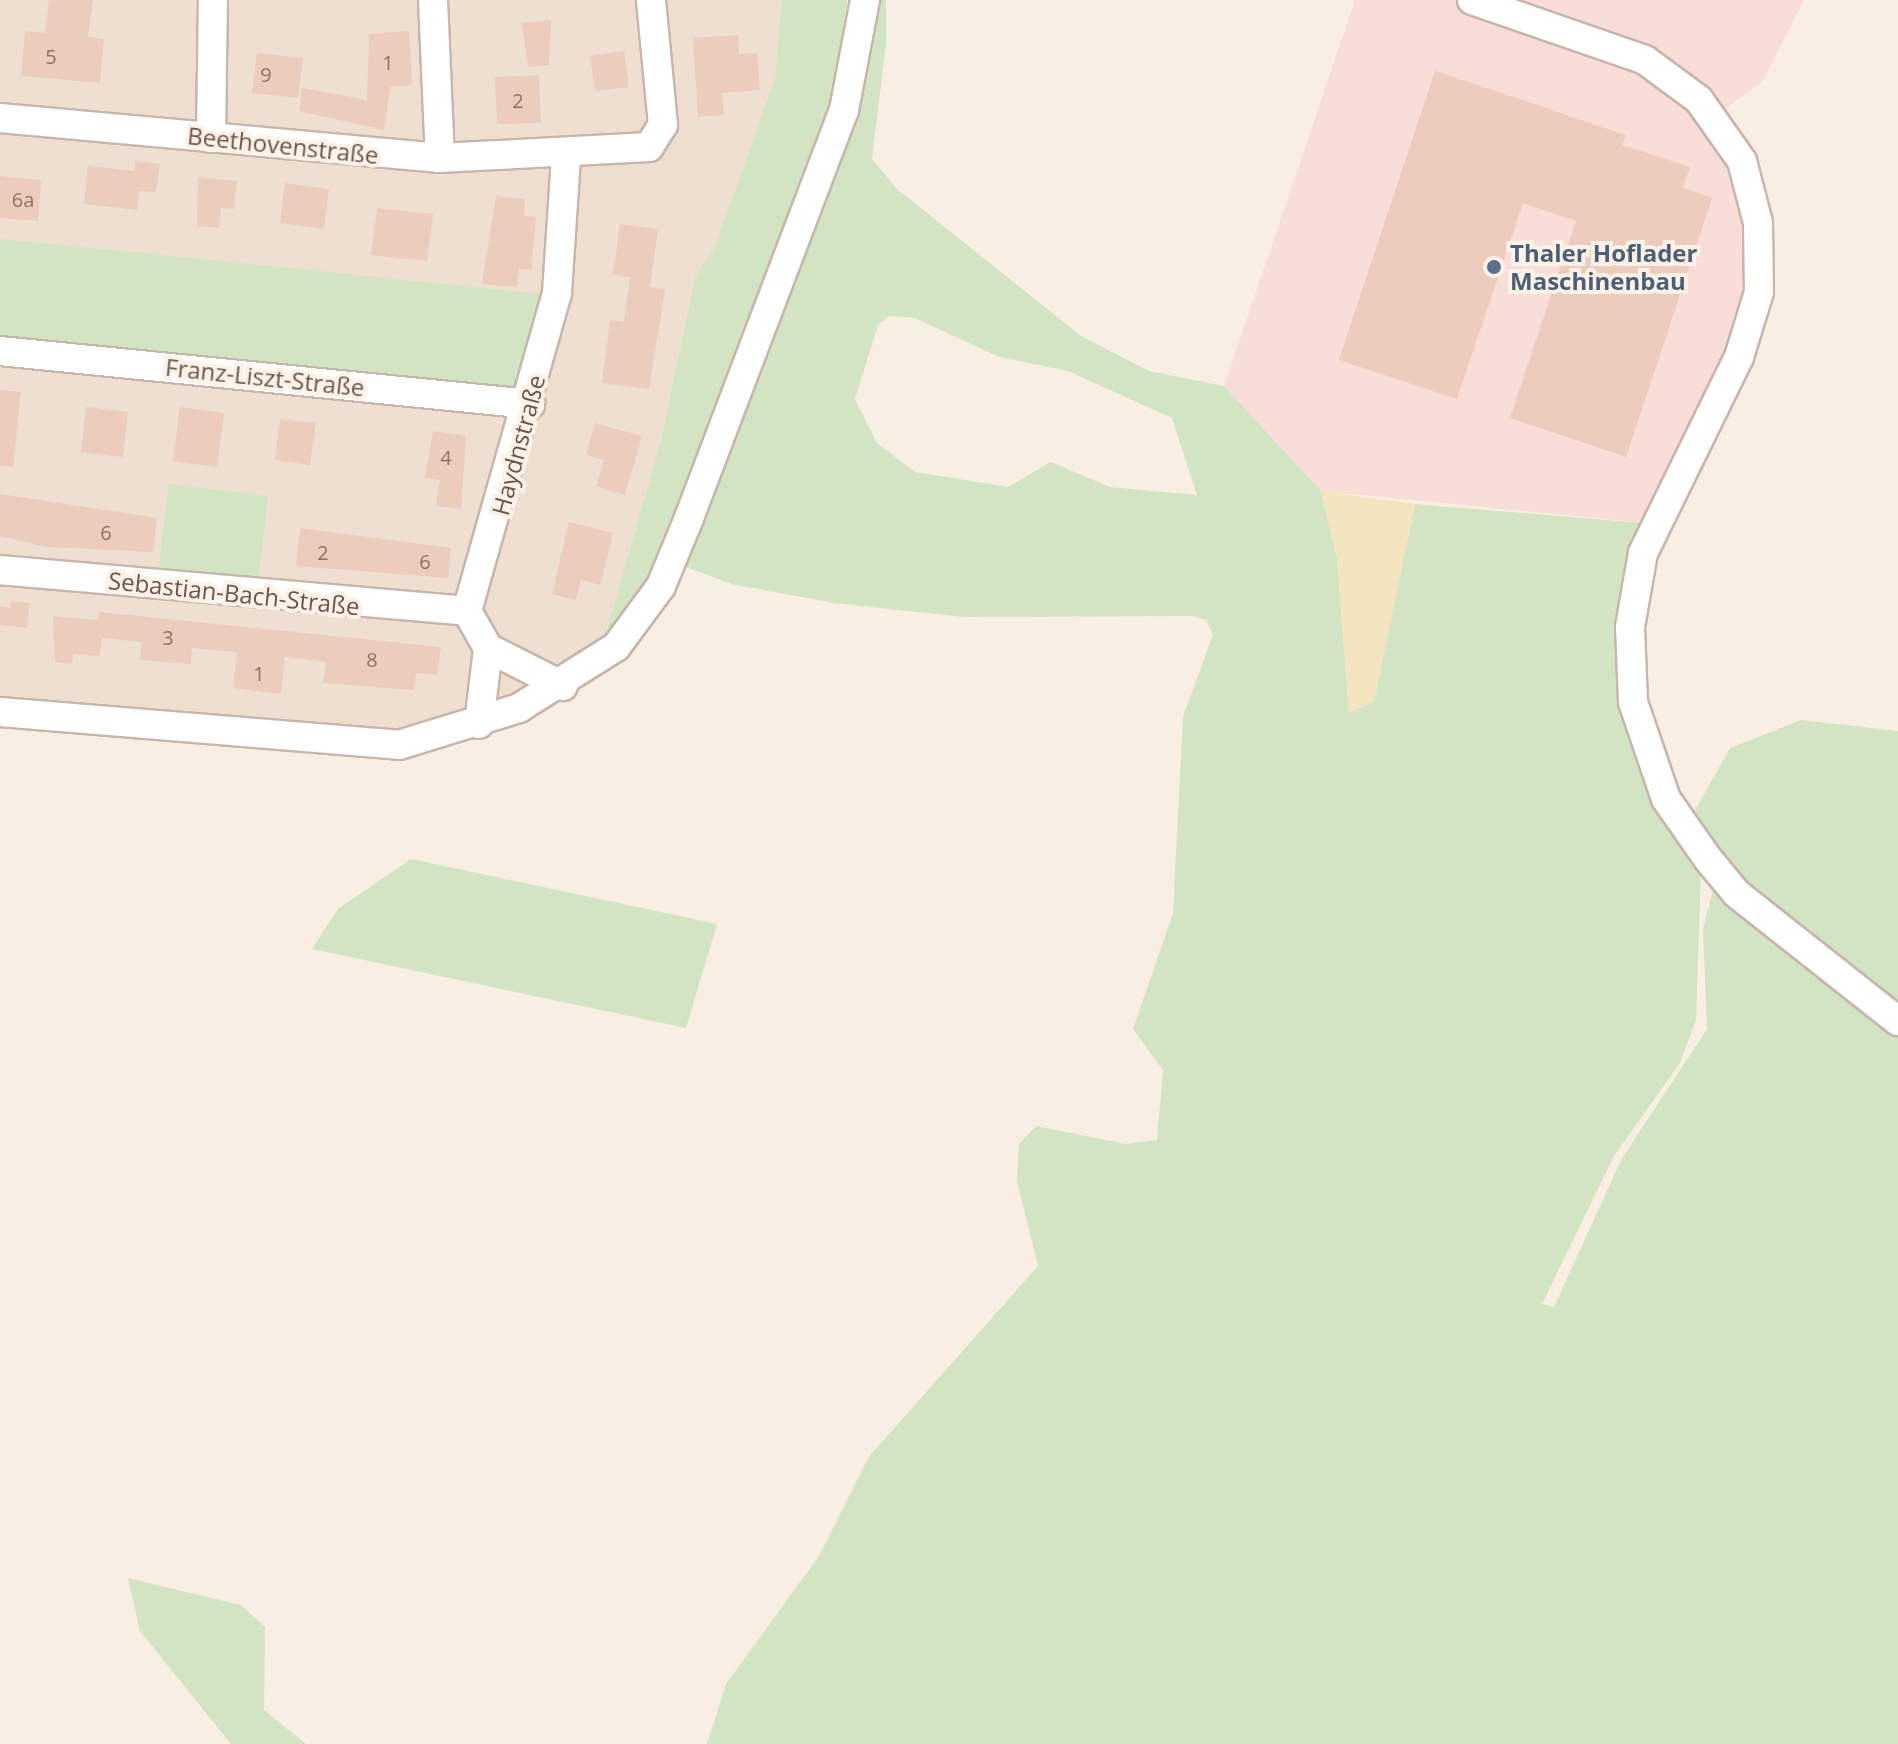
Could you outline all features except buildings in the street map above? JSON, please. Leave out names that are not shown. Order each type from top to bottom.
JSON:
[{"type":"street","points":[[211,138],[213,0]]},
{"type":"street","points":[[433,0],[440,158]]},
{"type":"street","name":"Beethovenstraße","points":[[0,118],[440,158],[566,156],[649,147],[661,136],[651,0]]},
{"type":"street","points":[[0,712],[365,747],[479,724],[563,686],[616,647],[661,586],[841,120],[865,0]]},
{"type":"street","points":[[1478,1],[1645,60],[1699,100],[1742,161],[1758,223],[1759,292],[1739,357],[1665,495],[1643,553],[1630,627],[1633,702],[1654,773],[1685,830],[1737,894],[1898,1021]]},
{"type":"street","name":"Haydnstraße","points":[[467,611],[530,404],[564,257],[566,156]]},
{"type":"street","name":"Franz-Liszt-Straße","points":[[0,351],[530,404]]},
{"type":"street","name":"Sebastian-Bach-Straße","points":[[0,570],[467,611]]},
{"type":"street","points":[[467,611],[488,648],[563,686]]},
{"type":"street","points":[[479,724],[488,648]]},
{"type":"shaded area","points":[[0,0],[788,0],[775,78],[715,248],[695,277],[661,440],[606,633],[585,654],[539,687],[406,738],[0,704]]},
{"type":"shaded area","points":[[1355,0],[1804,0],[1762,82],[1724,110],[1753,157],[1771,252],[1664,525],[1321,491],[1224,386]]},
{"type":"green space","points":[[782,0],[847,0],[833,101],[645,587],[606,633],[661,440],[695,277],[715,247],[775,78]]},
{"type":"green space","points":[[878,0],[886,0],[886,44],[872,159],[897,189],[1081,336],[1149,371],[1224,386],[1321,491],[1337,557],[1349,713],[1374,701],[1415,504],[1642,523],[1619,646],[1701,871],[1696,1020],[1680,1063],[1614,1156],[1542,1304],[1554,1307],[1621,1160],[1707,1029],[1703,929],[1720,863],[1693,814],[1730,748],[1801,720],[1898,731],[1898,1744],[707,1744],[726,1684],[819,1556],[868,1458],[1038,1266],[1017,1182],[1019,1144],[1036,1126],[1126,1144],[1157,1140],[1163,1070],[1133,1029],[1173,913],[1183,717],[1213,634],[1206,620],[1193,616],[963,617],[834,603],[731,584],[686,567],[842,156],[869,66]],"holes":[[[889,316],[915,318],[999,357],[1068,371],[1172,418],[1197,495],[1110,487],[1051,462],[1008,487],[915,472],[877,443],[855,399],[878,325]]]},
{"type":"green space","points":[[0,239],[542,294],[519,387],[133,353],[0,338]]},
{"type":"green space","points":[[169,484],[268,496],[258,583],[158,571]]},
{"type":"green space","points":[[411,859],[717,924],[686,1028],[312,949],[338,909]]},
{"type":"green space","points":[[128,1578],[241,1605],[265,1627],[264,1710],[306,1744],[231,1744],[140,1631]]},
{"type":"sand","points":[[1321,491],[1415,504],[1374,701],[1349,713],[1337,557]]},
{"type":"place","name":"Thaler Hoflader Maschinenbau","points":[[1494,267]]}]
